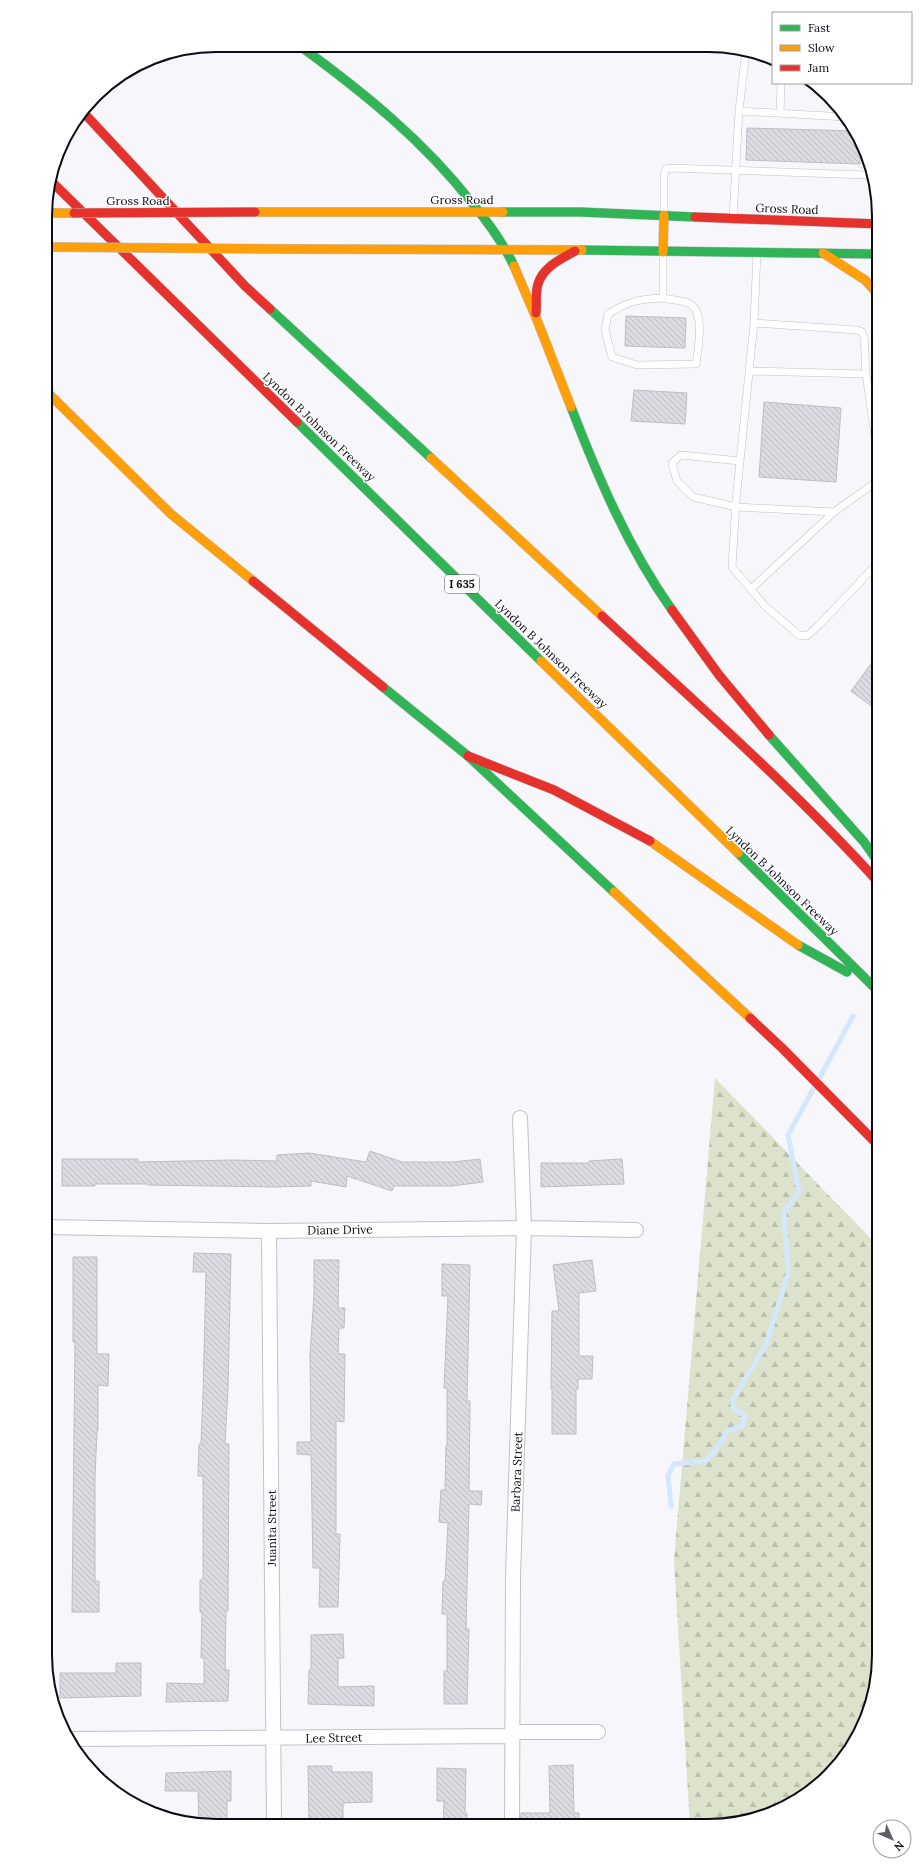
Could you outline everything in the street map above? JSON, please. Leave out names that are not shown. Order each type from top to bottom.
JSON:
[{"type":"main road","points":[[308,52],[331,68],[394,121],[451,177],[481,212],[506,249],[536,314],[609,500],[643,565],[674,614],[723,680],[864,842],[872,853]]},
{"type":"main road","points":[[86,116],[245,286],[734,738],[848,849],[872,875]]},
{"type":"main road","name":"Lyndon B Johnson Freeway","points":[[55,185],[872,985]]},
{"type":"main road","name":"Gross Road","points":[[52,213],[580,212],[872,224]]},
{"type":"main road","points":[[663,252],[664,216]]},
{"type":"main road","points":[[52,247],[506,249],[872,254]]},
{"type":"main road","points":[[536,314],[538,283],[549,267],[575,251]]},
{"type":"main road","points":[[823,253],[865,280],[872,288]]},
{"type":"main road","points":[[52,397],[171,514],[468,756],[782,1048],[872,1140]]},
{"type":"main road","points":[[468,756],[554,790],[642,835],[788,939],[872,987]]},
{"type":"street","name":"Barbara Street","points":[[512,1819],[513,1577],[524,1228],[520,1118]]},
{"type":"street","name":"Diane Drive","points":[[52,1227],[270,1231],[524,1228],[636,1230]]},
{"type":"street","name":"Juanita Street","points":[[270,1231],[274,1819]]},
{"type":"street","name":"Lee Street","points":[[75,1739],[273,1739],[507,1736],[513,1732],[598,1732]]},
{"type":"lane","points":[[733,219],[739,111],[745,57]]},
{"type":"lane","points":[[780,113],[781,84]]},
{"type":"lane","points":[[739,111],[838,117]]},
{"type":"lane","points":[[664,216],[664,175],[666,169],[671,168],[736,169],[867,176]]},
{"type":"lane","points":[[663,252],[663,298]]},
{"type":"lane","points":[[757,252],[754,323],[740,461],[732,567],[765,606],[799,635],[807,636],[872,569]]},
{"type":"lane","points":[[663,298],[689,303],[696,310],[700,329],[696,364],[637,365],[612,357],[604,330],[608,314],[624,304],[644,299],[663,298]]},
{"type":"lane","points":[[754,323],[857,330],[862,332],[864,337],[866,374],[872,416]]},
{"type":"lane","points":[[749,371],[866,374]]},
{"type":"lane","points":[[740,461],[681,455],[672,463],[677,480],[693,497],[736,507],[834,512]]},
{"type":"lane","points":[[751,589],[834,512],[872,485]]},
{"type":"green space","points":[[715,1078],[872,1240],[871,1676],[860,1718],[838,1755],[824,1771],[808,1785],[771,1807],[729,1818],[690,1819],[674,1560]]},
{"type":"building","points":[[747,128],[848,131],[860,153],[860,164],[746,160]]},
{"type":"building","points":[[626,316],[686,318],[685,348],[625,346]]},
{"type":"building","points":[[634,390],[687,393],[685,424],[631,421]]},
{"type":"building","points":[[764,402],[841,408],[836,482],[759,477]]},
{"type":"building","points":[[872,662],[872,707],[851,691]]},
{"type":"building","points":[[370,1151],[402,1162],[453,1162],[480,1159],[483,1182],[452,1186],[394,1186],[392,1191],[347,1176],[346,1187],[311,1181],[311,1186],[275,1187],[148,1184],[95,1184],[95,1186],[62,1186],[62,1159],[138,1159],[138,1162],[233,1160],[277,1161],[277,1155],[309,1153],[366,1162]]},
{"type":"building","points":[[622,1159],[624,1184],[541,1187],[541,1163],[589,1163],[589,1161]]},
{"type":"building","points":[[194,1253],[231,1254],[228,1388],[225,1444],[229,1444],[228,1611],[226,1611],[225,1670],[229,1670],[228,1701],[166,1702],[167,1683],[204,1684],[204,1658],[201,1658],[202,1612],[200,1612],[200,1580],[203,1580],[203,1476],[198,1476],[203,1394],[206,1272],[193,1272]]},
{"type":"building","points":[[73,1257],[97,1257],[97,1354],[109,1354],[108,1386],[98,1385],[98,1431],[95,1476],[95,1581],[99,1581],[99,1612],[72,1612],[75,1342],[73,1342]]},
{"type":"building","points":[[314,1260],[339,1260],[338,1308],[345,1308],[344,1328],[339,1328],[338,1354],[345,1354],[344,1422],[336,1421],[336,1534],[340,1534],[338,1607],[319,1607],[320,1568],[313,1568],[311,1455],[297,1454],[297,1442],[311,1442],[310,1354],[314,1295]]},
{"type":"building","points":[[592,1260],[596,1291],[579,1293],[579,1356],[593,1356],[592,1379],[578,1379],[578,1389],[576,1389],[576,1434],[552,1434],[552,1311],[559,1311],[553,1265]]},
{"type":"building","points":[[442,1264],[470,1265],[467,1401],[470,1401],[469,1491],[482,1491],[481,1505],[469,1504],[466,1629],[469,1629],[467,1704],[444,1704],[444,1671],[447,1671],[447,1614],[442,1614],[448,1523],[439,1522],[441,1490],[445,1490],[447,1446],[447,1388],[444,1388],[448,1296],[442,1296]]},
{"type":"building","points":[[343,1634],[344,1658],[338,1658],[338,1687],[374,1686],[374,1706],[308,1704],[309,1670],[311,1670],[311,1635]]},
{"type":"building","points":[[116,1663],[141,1663],[141,1696],[60,1698],[60,1673],[116,1673]]},
{"type":"building","points":[[573,1765],[574,1813],[579,1813],[579,1819],[520,1819],[521,1813],[550,1813],[549,1766]]},
{"type":"building","points":[[308,1766],[332,1766],[332,1772],[372,1772],[372,1802],[343,1803],[343,1819],[309,1819]]},
{"type":"building","points":[[437,1768],[466,1769],[465,1812],[467,1813],[467,1819],[443,1819],[444,1801],[437,1801]]},
{"type":"building","points":[[231,1771],[231,1801],[227,1801],[227,1819],[199,1818],[198,1791],[165,1791],[166,1773]]},
{"type":"waterway","points":[[819,1079],[853,1016]]},
{"type":"waterway","points":[[671,1506],[668,1475],[674,1464],[706,1461],[720,1444],[727,1431],[742,1426],[745,1416],[733,1408],[733,1399],[766,1345],[788,1274],[784,1213],[799,1191],[788,1135],[815,1086]]},
{"type":"traffic: fast","points":[[308,52],[347,81],[392,118],[434,159],[484,218],[500,241],[514,266]]},
{"type":"traffic: fast","points":[[503,212],[580,212],[695,217]]},
{"type":"traffic: fast","points":[[582,250],[872,254]]},
{"type":"traffic: fast","points":[[270,309],[431,458]]},
{"type":"traffic: fast","points":[[571,407],[615,512],[641,562],[672,610]]},
{"type":"traffic: fast","points":[[297,422],[541,661]]},
{"type":"traffic: fast","points":[[383,687],[468,756],[614,892]]},
{"type":"traffic: fast","points":[[769,735],[864,842],[872,853]]},
{"type":"traffic: fast","points":[[738,853],[872,985]]},
{"type":"traffic: fast","points":[[798,945],[847,972]]},
{"type":"traffic: slow","points":[[255,212],[503,212]]},
{"type":"traffic: slow","points":[[52,213],[74,213]]},
{"type":"traffic: slow","points":[[663,252],[664,215]]},
{"type":"traffic: slow","points":[[52,247],[294,249]]},
{"type":"traffic: slow","points":[[294,249],[582,250]]},
{"type":"traffic: slow","points":[[823,253],[865,280],[872,288]]},
{"type":"traffic: slow","points":[[514,266],[571,407]]},
{"type":"traffic: slow","points":[[52,397],[171,514],[253,581]]},
{"type":"traffic: slow","points":[[431,458],[602,616]]},
{"type":"traffic: slow","points":[[541,661],[738,853]]},
{"type":"traffic: slow","points":[[650,841],[798,945]]},
{"type":"traffic: slow","points":[[614,892],[750,1018]]},
{"type":"traffic: jam","points":[[86,116],[245,286],[270,309]]},
{"type":"traffic: jam","points":[[55,185],[297,422]]},
{"type":"traffic: jam","points":[[74,213],[255,212]]},
{"type":"traffic: jam","points":[[695,217],[872,224]]},
{"type":"traffic: jam","points":[[536,313],[537,291],[540,278],[548,268],[558,260],[575,251]]},
{"type":"traffic: jam","points":[[253,581],[383,687]]},
{"type":"traffic: jam","points":[[672,610],[719,675],[769,735]]},
{"type":"traffic: jam","points":[[602,616],[813,813],[872,876]]},
{"type":"traffic: jam","points":[[468,756],[554,790],[650,841]]},
{"type":"traffic: jam","points":[[750,1018],[782,1048],[872,1139]]}]
